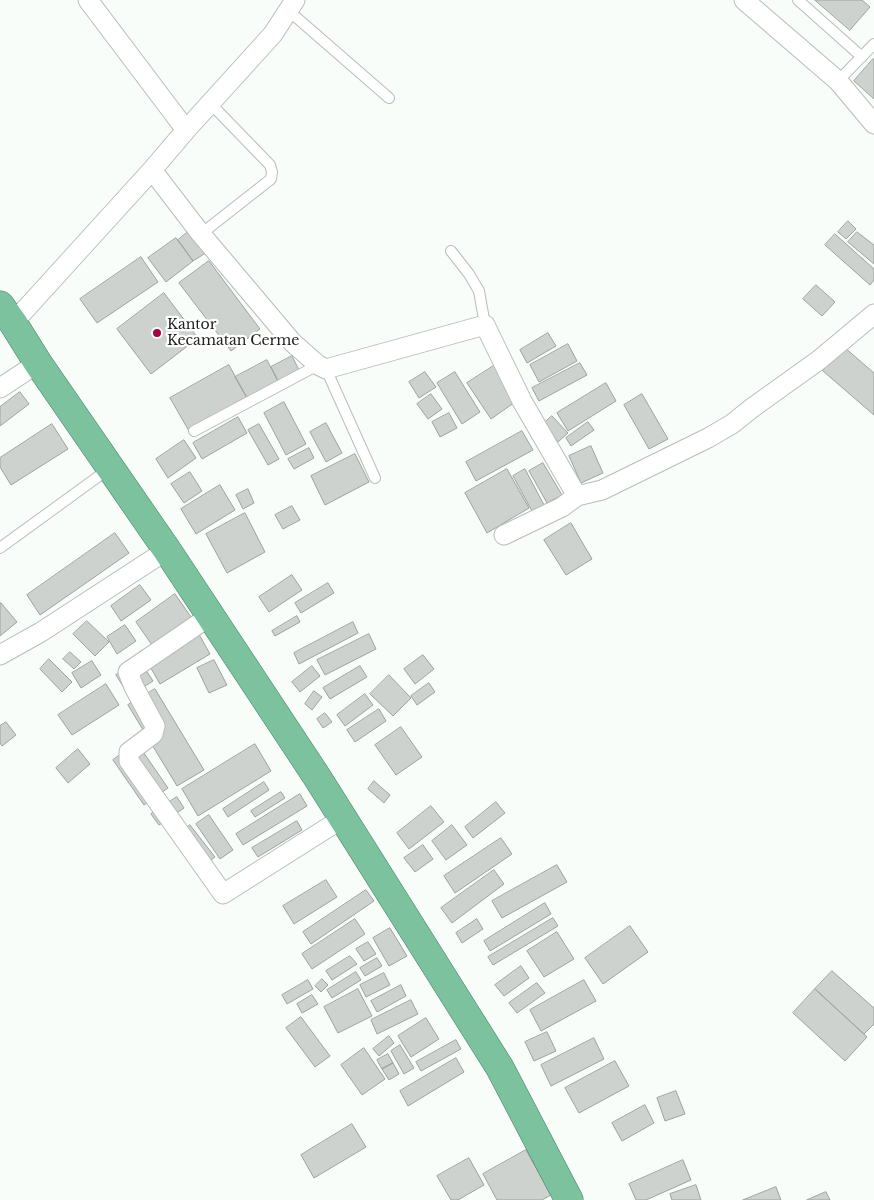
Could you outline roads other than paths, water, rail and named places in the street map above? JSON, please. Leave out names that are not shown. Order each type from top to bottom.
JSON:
[{"type":"highway","points":[[6,314],[167,550],[343,818],[500,1068],[569,1200]]},
{"type":"street","points":[[88,0],[186,130]]},
{"type":"street","points":[[744,0],[838,82],[874,124]]},
{"type":"street","points":[[6,314],[152,170],[273,34],[292,5]]},
{"type":"street","points":[[152,170],[202,234],[292,342],[322,367],[484,325],[522,402],[577,496]]},
{"type":"street","points":[[504,535],[562,507],[577,496],[602,490],[708,438],[732,424],[819,360],[874,314]]},
{"type":"street","points":[[0,388],[38,363]]},
{"type":"street","points":[[0,655],[41,632],[167,550]]},
{"type":"street","points":[[210,616],[128,672],[155,726],[153,734],[129,752],[129,761],[223,894],[343,818]]},
{"type":"lane","points":[[798,0],[862,57]]},
{"type":"lane","points":[[292,5],[388,98]]},
{"type":"lane","points":[[838,82],[874,44]]},
{"type":"lane","points":[[202,234],[271,179],[272,172],[270,165],[210,103]]},
{"type":"lane","points":[[451,251],[480,291],[484,325]]},
{"type":"lane","points":[[194,430],[322,367],[375,478]]},
{"type":"lane","points":[[0,548],[110,468]]},
{"type":"place","name":"Kantor Kecamatan Cerme","points":[[157,333]]}]
